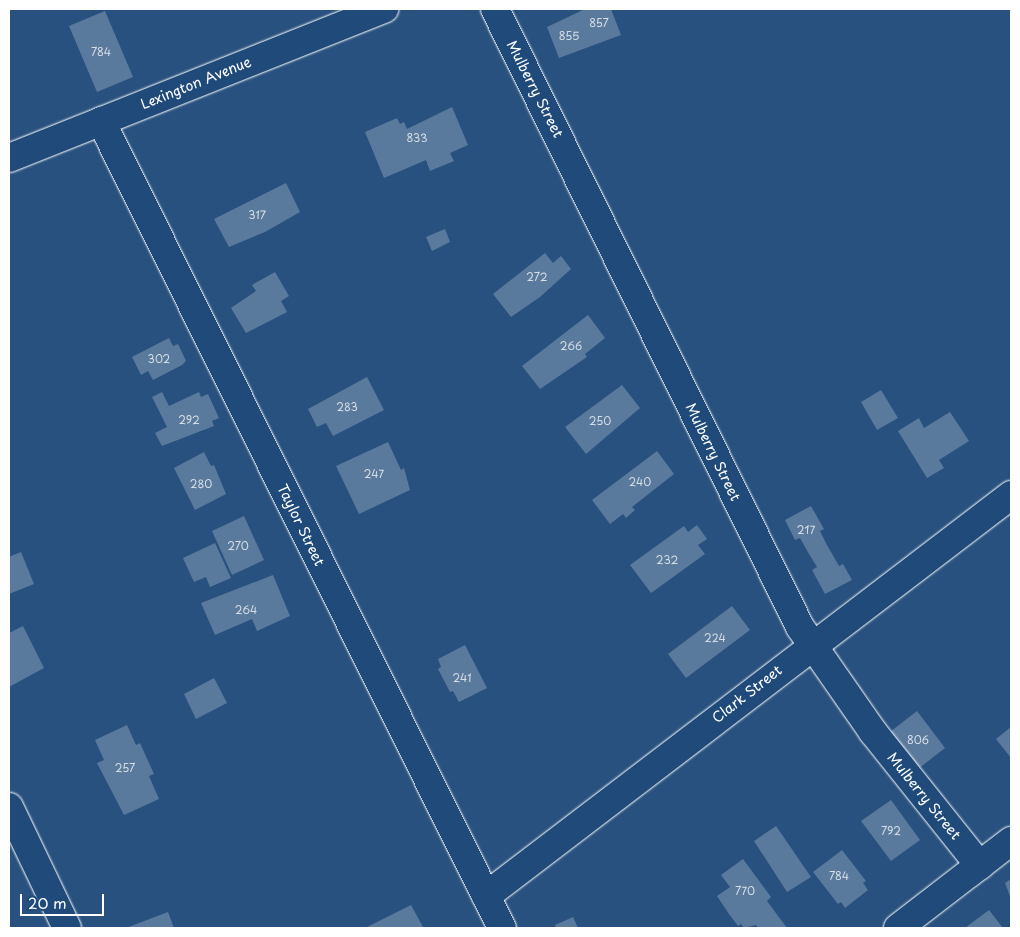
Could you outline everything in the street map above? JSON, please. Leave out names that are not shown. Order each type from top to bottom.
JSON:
[{"type":"street","name":"Lexington Avenue","points":[[9,158],[384,9]]},
{"type":"street","name":"Mulberry Street","points":[[495,9],[811,646],[873,732],[980,866]]},
{"type":"street","name":"Taylor Street","points":[[101,121],[502,928]]},
{"type":"street","name":"Clark Street","points":[[486,896],[1011,495]]},
{"type":"street","points":[[9,808],[67,928]]},
{"type":"street","points":[[898,928],[1011,842]]},
{"type":"building","points":[[585,9],[611,9],[621,35],[559,58],[547,27]]},
{"type":"building","points":[[105,11],[133,77],[97,92],[69,26]]},
{"type":"building","points":[[452,107],[468,145],[450,153],[454,161],[430,171],[426,160],[384,178],[365,132],[397,118],[400,124],[404,122],[407,129]]},
{"type":"building","points":[[286,183],[300,212],[265,232],[229,247],[214,219]]},
{"type":"building","points":[[445,229],[450,242],[432,251],[426,237]]},
{"type":"building","points":[[545,253],[553,263],[561,256],[571,269],[540,297],[511,317],[493,294]]},
{"type":"building","points":[[275,272],[289,296],[281,301],[287,312],[246,333],[231,308],[256,291],[252,285]]},
{"type":"building","points":[[588,315],[605,338],[585,354],[587,357],[540,389],[522,366]]},
{"type":"building","points":[[169,338],[173,346],[178,344],[186,361],[153,380],[148,371],[141,375],[132,357]]},
{"type":"building","points":[[367,377],[384,410],[333,436],[326,423],[317,427],[308,409]]},
{"type":"building","points":[[622,385],[640,408],[586,454],[565,427]]},
{"type":"building","points":[[881,390],[898,418],[877,430],[861,402]]},
{"type":"building","points":[[162,392],[169,406],[199,392],[201,397],[208,394],[219,418],[212,421],[214,426],[162,446],[155,433],[167,427],[152,397]]},
{"type":"building","points":[[950,412],[969,441],[939,460],[944,468],[927,478],[898,431],[919,418],[924,428]]},
{"type":"building","points":[[388,442],[401,470],[404,468],[410,490],[359,514],[336,466]]},
{"type":"building","points":[[657,451],[674,474],[632,507],[635,510],[626,518],[623,514],[610,524],[592,500]]},
{"type":"building","points":[[204,452],[211,466],[214,465],[226,494],[195,510],[174,468]]},
{"type":"building","points":[[811,506],[824,529],[820,531],[827,545],[839,566],[843,564],[852,580],[825,594],[812,570],[817,567],[800,538],[795,540],[785,520]]},
{"type":"building","points":[[244,516],[264,560],[232,575],[212,531]]},
{"type":"building","points":[[697,525],[707,539],[698,545],[705,554],[651,593],[630,565],[684,526],[688,532]]},
{"type":"building","points":[[215,543],[231,578],[210,587],[206,577],[194,582],[183,558]]},
{"type":"building","points":[[21,552],[34,584],[9,594],[9,557]]},
{"type":"building","points":[[273,575],[290,616],[257,631],[252,619],[215,635],[201,603]]},
{"type":"building","points":[[732,606],[750,630],[686,678],[668,654]]},
{"type":"building","points":[[23,626],[44,668],[9,687],[9,633]]},
{"type":"building","points":[[465,645],[487,688],[459,702],[453,691],[450,692],[438,669],[441,667],[438,659]]},
{"type":"building","points":[[214,678],[227,703],[196,719],[184,694]]},
{"type":"building","points":[[917,711],[945,748],[918,769],[890,732]]},
{"type":"building","points":[[127,725],[136,745],[140,743],[154,774],[149,776],[159,799],[124,815],[97,763],[104,760],[95,740]]},
{"type":"building","points":[[1011,727],[1011,758],[996,739]]},
{"type":"building","points":[[891,800],[920,840],[891,861],[861,821]]},
{"type":"building","points":[[776,826],[811,877],[787,892],[754,841]]},
{"type":"building","points":[[842,850],[866,881],[863,883],[868,890],[845,908],[841,902],[838,904],[813,872]]},
{"type":"building","points":[[743,859],[771,897],[767,901],[787,928],[758,928],[756,925],[744,928],[741,924],[738,926],[717,896],[730,887],[721,875]]},
{"type":"building","points":[[1011,879],[1011,899],[1005,883]]},
{"type":"building","points":[[411,905],[423,927],[365,928]]},
{"type":"building","points":[[989,910],[1003,928],[965,928]]},
{"type":"building","points":[[168,912],[174,928],[126,928]]},
{"type":"building","points":[[573,917],[578,928],[556,928],[555,925]]}]
